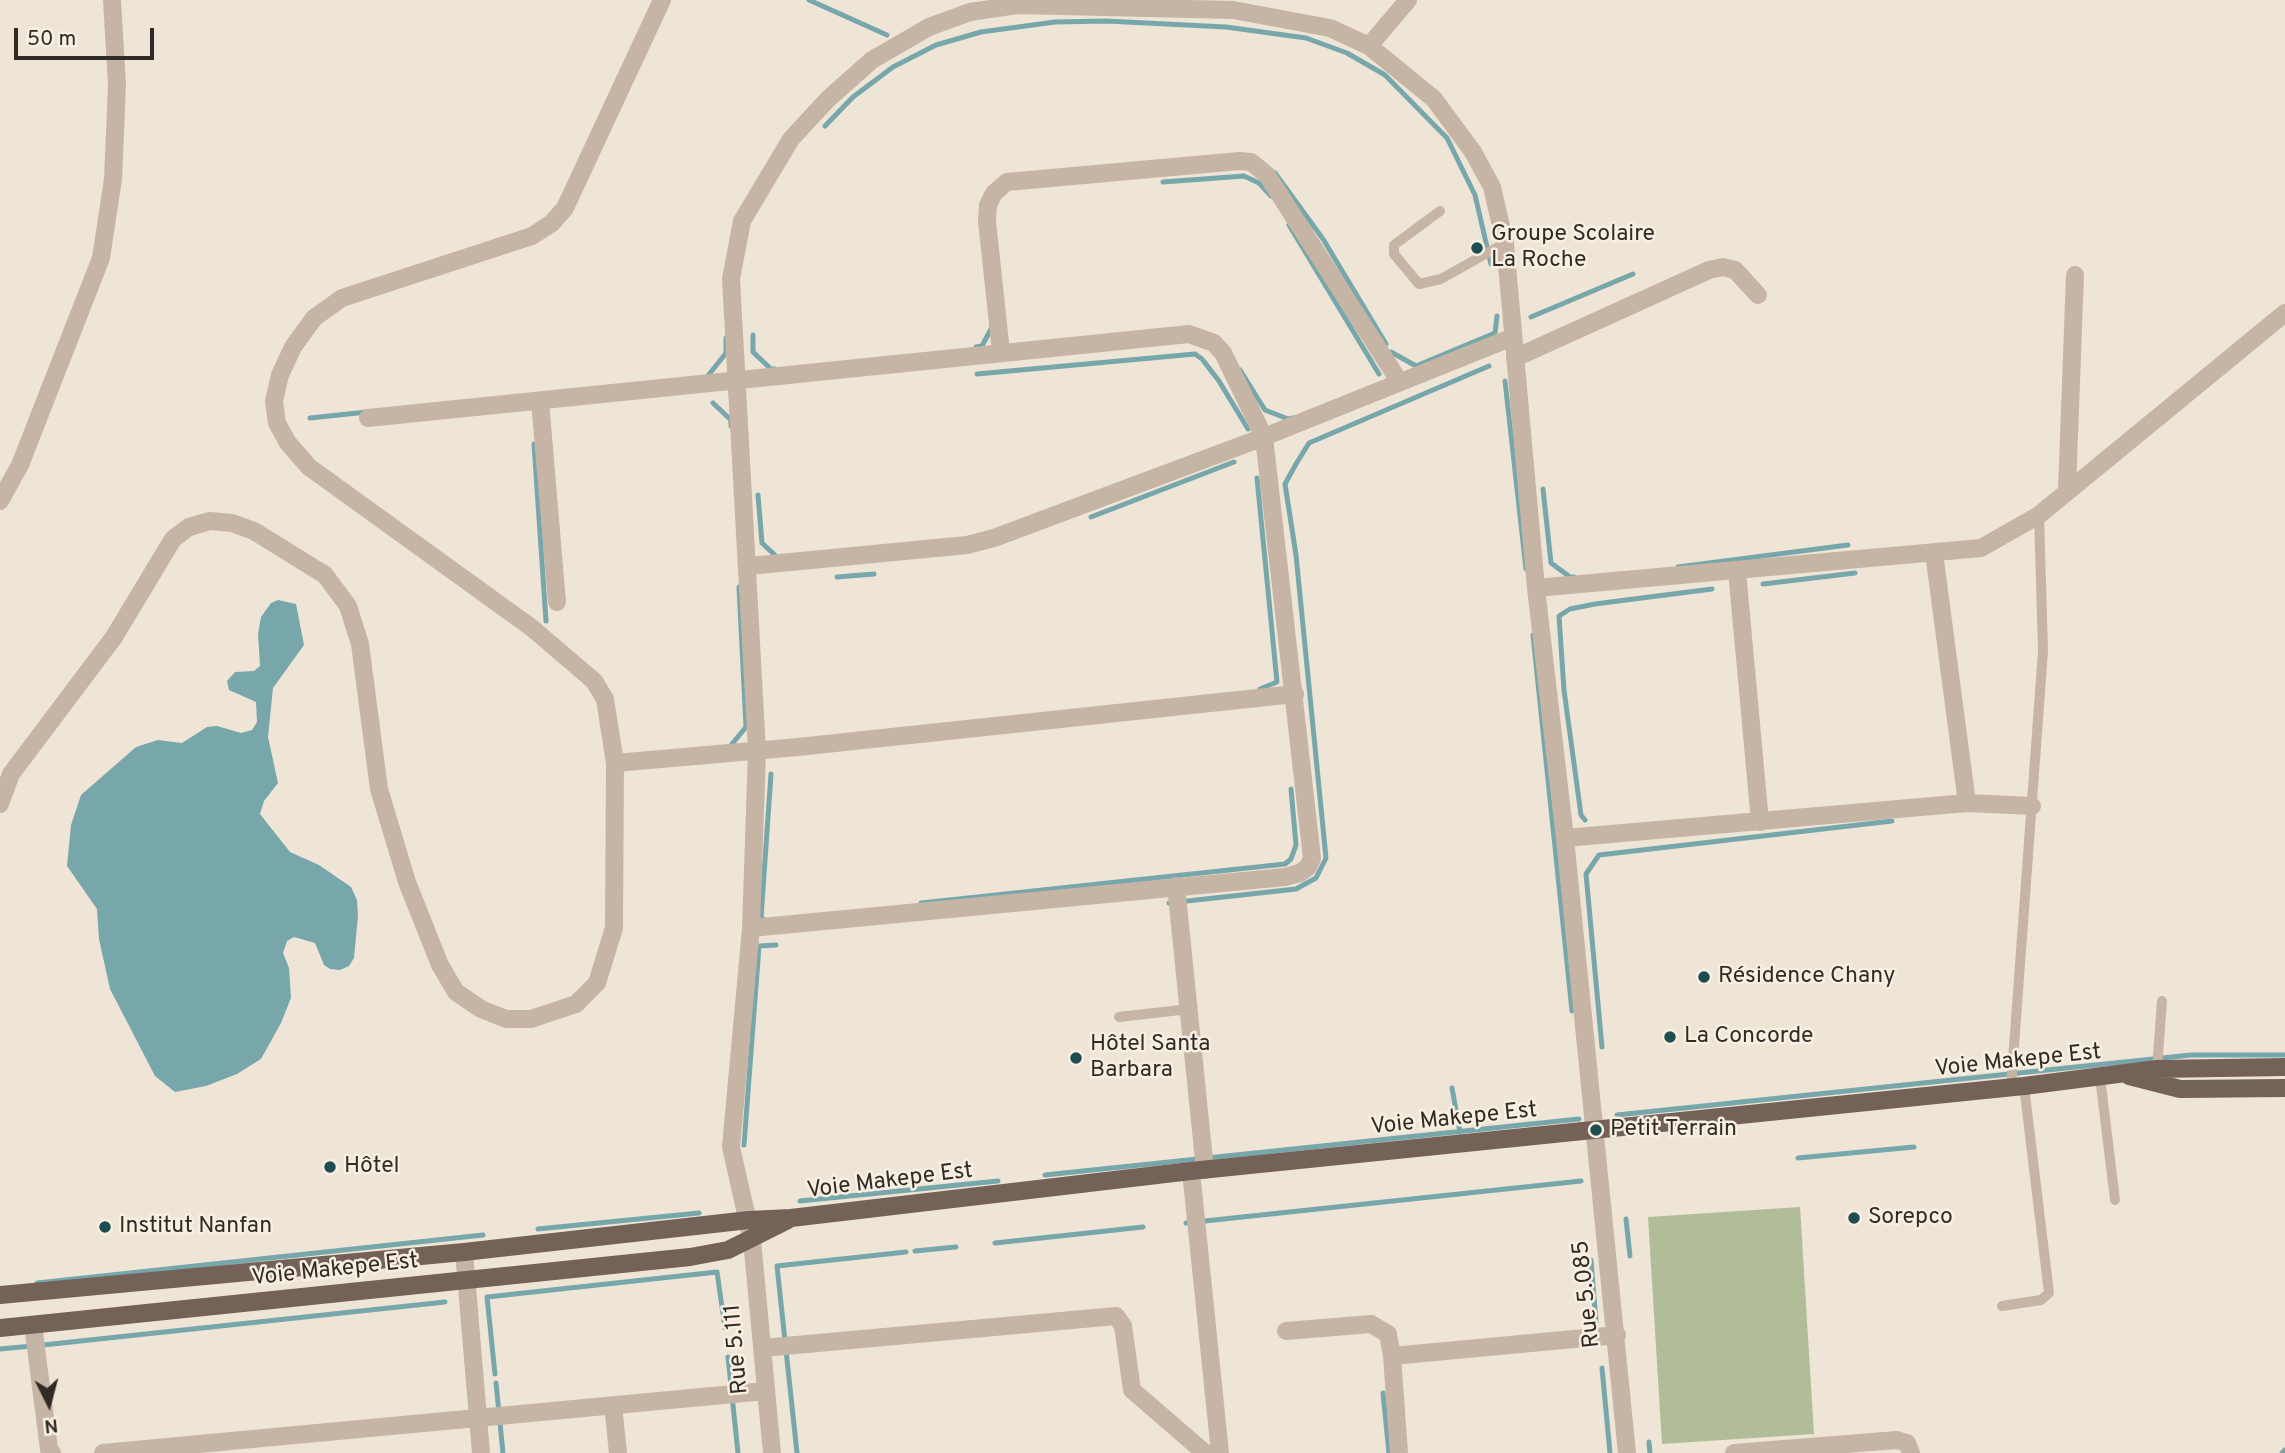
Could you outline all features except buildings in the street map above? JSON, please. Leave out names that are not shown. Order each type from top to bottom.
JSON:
[{"type":"main road","name":"Voie Makepe Est","points":[[0,1295],[464,1252],[748,1220],[791,1218],[1198,1170],[2017,1087],[2157,1069],[2285,1067]]},
{"type":"main road","name":"Voie Makepe Est","points":[[2122,1075],[2180,1089],[2285,1088]]},
{"type":"main road","name":"Voie Makepe Est","points":[[0,1328],[690,1258],[728,1250],[791,1218]]},
{"type":"street","points":[[0,501],[20,465],[101,258],[113,179],[117,85],[112,0]]},
{"type":"street","points":[[0,804],[18,764],[114,637],[173,539],[189,527],[210,521],[232,523],[254,531],[326,575],[348,606],[360,644],[379,789],[407,882],[440,965],[456,992],[481,1009],[506,1019],[531,1019],[576,1004],[597,983],[614,928],[615,763],[605,699],[594,681],[532,628],[309,467],[288,443],[277,423],[274,401],[280,375],[293,347],[314,318],[342,298],[533,236],[552,223],[565,208],[662,0]]},
{"type":"street","points":[[1369,46],[1408,0]]},
{"type":"street","name":"Rue 5.111","points":[[772,1453],[752,1240],[731,1147],[751,928],[757,751],[749,566],[731,279],[743,221],[791,139],[828,99],[872,60],[929,27],[970,12],[1017,5],[1233,10],[1330,27],[1369,46]]},
{"type":"street","name":"Rue 5.085","points":[[1369,46],[1434,99],[1473,152],[1492,187],[1505,243],[1536,588],[1565,838],[1628,1453]]},
{"type":"street","points":[[1001,352],[987,221],[988,205],[994,192],[1007,182],[1239,161],[1251,162],[1267,175],[1399,381]]},
{"type":"street","points":[[1515,358],[1709,270],[1723,267],[1735,270],[1758,295]]},
{"type":"street","points":[[2067,490],[2075,275]]},
{"type":"street","points":[[1536,588],[1981,548],[2039,515],[2285,313]]},
{"type":"street","points":[[368,418],[1189,334],[1202,336],[1223,353],[1264,437],[1312,858],[1308,867],[1300,873],[1285,877],[751,928]]},
{"type":"street","points":[[749,566],[967,545],[994,538],[1264,437],[1513,337]]},
{"type":"street","points":[[540,401],[557,602]]},
{"type":"street","points":[[1934,553],[1967,803]]},
{"type":"street","points":[[1737,571],[1760,822]]},
{"type":"street","points":[[615,763],[757,751],[1295,694]]},
{"type":"street","points":[[1565,838],[1967,803],[2032,806]]},
{"type":"street","points":[[1176,886],[1189,1009],[1198,1170],[1220,1453]]},
{"type":"street","points":[[464,1252],[481,1453]]},
{"type":"street","points":[[763,1348],[1116,1316],[1123,1326],[1132,1390],[1205,1453]]},
{"type":"street","points":[[1286,1331],[1371,1324],[1388,1334],[1399,1453]]},
{"type":"street","points":[[33,1325],[49,1449],[52,1453]]},
{"type":"street","points":[[1392,1356],[1617,1335]]},
{"type":"street","points":[[103,1453],[766,1391]]},
{"type":"street","points":[[613,1405],[618,1453]]},
{"type":"street","points":[[1734,1453],[1897,1440],[1907,1443],[1911,1453]]},
{"type":"lane","points":[[1440,211],[1394,245],[1394,254],[1419,284],[1441,279],[1505,243]]},
{"type":"lane","points":[[2002,1306],[2041,1300],[2049,1293],[2017,1087],[2043,651],[2039,515]]},
{"type":"lane","points":[[2157,1069],[2162,1001]]},
{"type":"lane","points":[[1119,1017],[1189,1009]]},
{"type":"lane","points":[[2100,1077],[2115,1200]]},
{"type":"green space","points":[[1800,1207],[1814,1434],[1662,1444],[1648,1217]]},
{"type":"water","points":[[278,600],[296,604],[304,645],[273,688],[268,737],[278,783],[264,801],[260,814],[290,852],[319,865],[351,887],[357,900],[358,916],[354,958],[349,966],[340,970],[330,969],[324,965],[315,943],[294,937],[287,941],[283,953],[289,968],[291,998],[261,1059],[237,1074],[206,1086],[175,1092],[155,1076],[110,989],[99,939],[97,909],[67,866],[71,825],[81,795],[136,747],[158,740],[182,743],[207,727],[217,726],[241,733],[252,730],[257,722],[256,702],[229,690],[227,681],[235,672],[254,671],[260,666],[258,634],[261,617],[271,603]]},
{"type":"waterway","points":[[809,0],[887,35]]},
{"type":"waterway","points":[[825,126],[853,97],[893,67],[936,45],[981,32],[1055,22],[1106,21],[1226,27],[1306,38],[1347,53],[1385,75],[1447,138],[1475,195],[1491,264]]},
{"type":"waterway","points":[[1275,173],[1323,239],[1386,344]]},
{"type":"waterway","points":[[1163,182],[1244,176],[1259,183],[1271,196]]},
{"type":"waterway","points":[[1289,225],[1379,374]]},
{"type":"waterway","points":[[1531,317],[1633,274]]},
{"type":"waterway","points":[[1391,352],[1416,366],[1495,333],[1497,316]]},
{"type":"waterway","points":[[976,347],[982,346],[992,327]]},
{"type":"waterway","points":[[753,335],[753,352],[771,369],[775,369]]},
{"type":"waterway","points":[[707,377],[726,353],[726,338]]},
{"type":"waterway","points":[[977,374],[1195,354],[1219,381],[1248,429]]},
{"type":"waterway","points":[[1169,903],[1296,889],[1316,878],[1326,858],[1296,555],[1285,484],[1296,464],[1309,443],[1489,366]]},
{"type":"waterway","points":[[1240,370],[1265,410],[1288,419],[1293,418]]},
{"type":"waterway","points":[[1505,381],[1526,569]]},
{"type":"waterway","points":[[713,403],[731,420],[731,426]]},
{"type":"waterway","points":[[310,418],[367,412]]},
{"type":"waterway","points":[[534,444],[546,621]]},
{"type":"waterway","points":[[1091,517],[1234,462]]},
{"type":"waterway","points":[[1257,478],[1277,682],[1260,689]]},
{"type":"waterway","points":[[1543,489],[1551,563],[1574,577]]},
{"type":"waterway","points":[[758,495],[762,543],[778,558]]},
{"type":"waterway","points":[[1678,567],[1848,545]]},
{"type":"waterway","points":[[1763,584],[1855,573]]},
{"type":"waterway","points":[[837,577],[874,574]]},
{"type":"waterway","points":[[732,744],[746,727],[739,587]]},
{"type":"waterway","points":[[1585,820],[1581,815],[1564,690],[1559,616],[1570,609],[1595,604],[1712,589]]},
{"type":"waterway","points":[[1533,635],[1572,1011]]},
{"type":"waterway","points":[[765,920],[761,918],[771,774]]},
{"type":"waterway","points":[[921,903],[1285,864],[1291,859],[1296,845],[1291,789]]},
{"type":"waterway","points":[[1602,1047],[1586,874],[1599,855],[1892,821]]},
{"type":"waterway","points":[[744,1145],[759,946],[776,945]]},
{"type":"waterway","points":[[1617,1115],[2191,1055],[2285,1055]]},
{"type":"waterway","points":[[1452,1088],[1460,1132]]},
{"type":"waterway","points":[[1045,1175],[1579,1119]]},
{"type":"waterway","points":[[1798,1158],[1914,1147]]},
{"type":"waterway","points":[[800,1201],[998,1181]]},
{"type":"waterway","points":[[1186,1223],[1581,1181]]},
{"type":"waterway","points":[[538,1229],[699,1213]]},
{"type":"waterway","points":[[1626,1219],[1630,1256]]},
{"type":"waterway","points":[[995,1243],[1143,1227]]},
{"type":"waterway","points":[[37,1283],[483,1235]]},
{"type":"waterway","points":[[915,1251],[956,1247]]},
{"type":"waterway","points":[[797,1453],[777,1266],[906,1252]]},
{"type":"waterway","points":[[1591,1260],[1596,1322]]},
{"type":"waterway","points":[[495,1374],[487,1297],[717,1272],[725,1328]]},
{"type":"waterway","points":[[43,1345],[445,1302]]},
{"type":"waterway","points":[[0,1349],[32,1346]]},
{"type":"waterway","points":[[728,1357],[738,1453]]},
{"type":"waterway","points":[[1602,1368],[1610,1453]]},
{"type":"waterway","points":[[496,1383],[503,1453]]},
{"type":"waterway","points":[[1383,1393],[1389,1453]]},
{"type":"waterway","points":[[1649,1442],[1650,1453]]},
{"type":"waterway","points":[[2282,1453],[2285,1450]]},
{"type":"place","name":"Groupe Scolaire La Roche","points":[[1477,248]]},
{"type":"place","name":"Résidence Chany","points":[[1704,977]]},
{"type":"place","name":"La Concorde","points":[[1670,1037]]},
{"type":"place","name":"Hôtel Santa Barbara","points":[[1076,1058]]},
{"type":"place","name":"Petit Terrain","points":[[1596,1130]]},
{"type":"place","name":"Hôtel","points":[[330,1167]]},
{"type":"place","name":"Sorepco","points":[[1854,1218]]},
{"type":"place","name":"Institut Nanfan","points":[[105,1227]]}]
